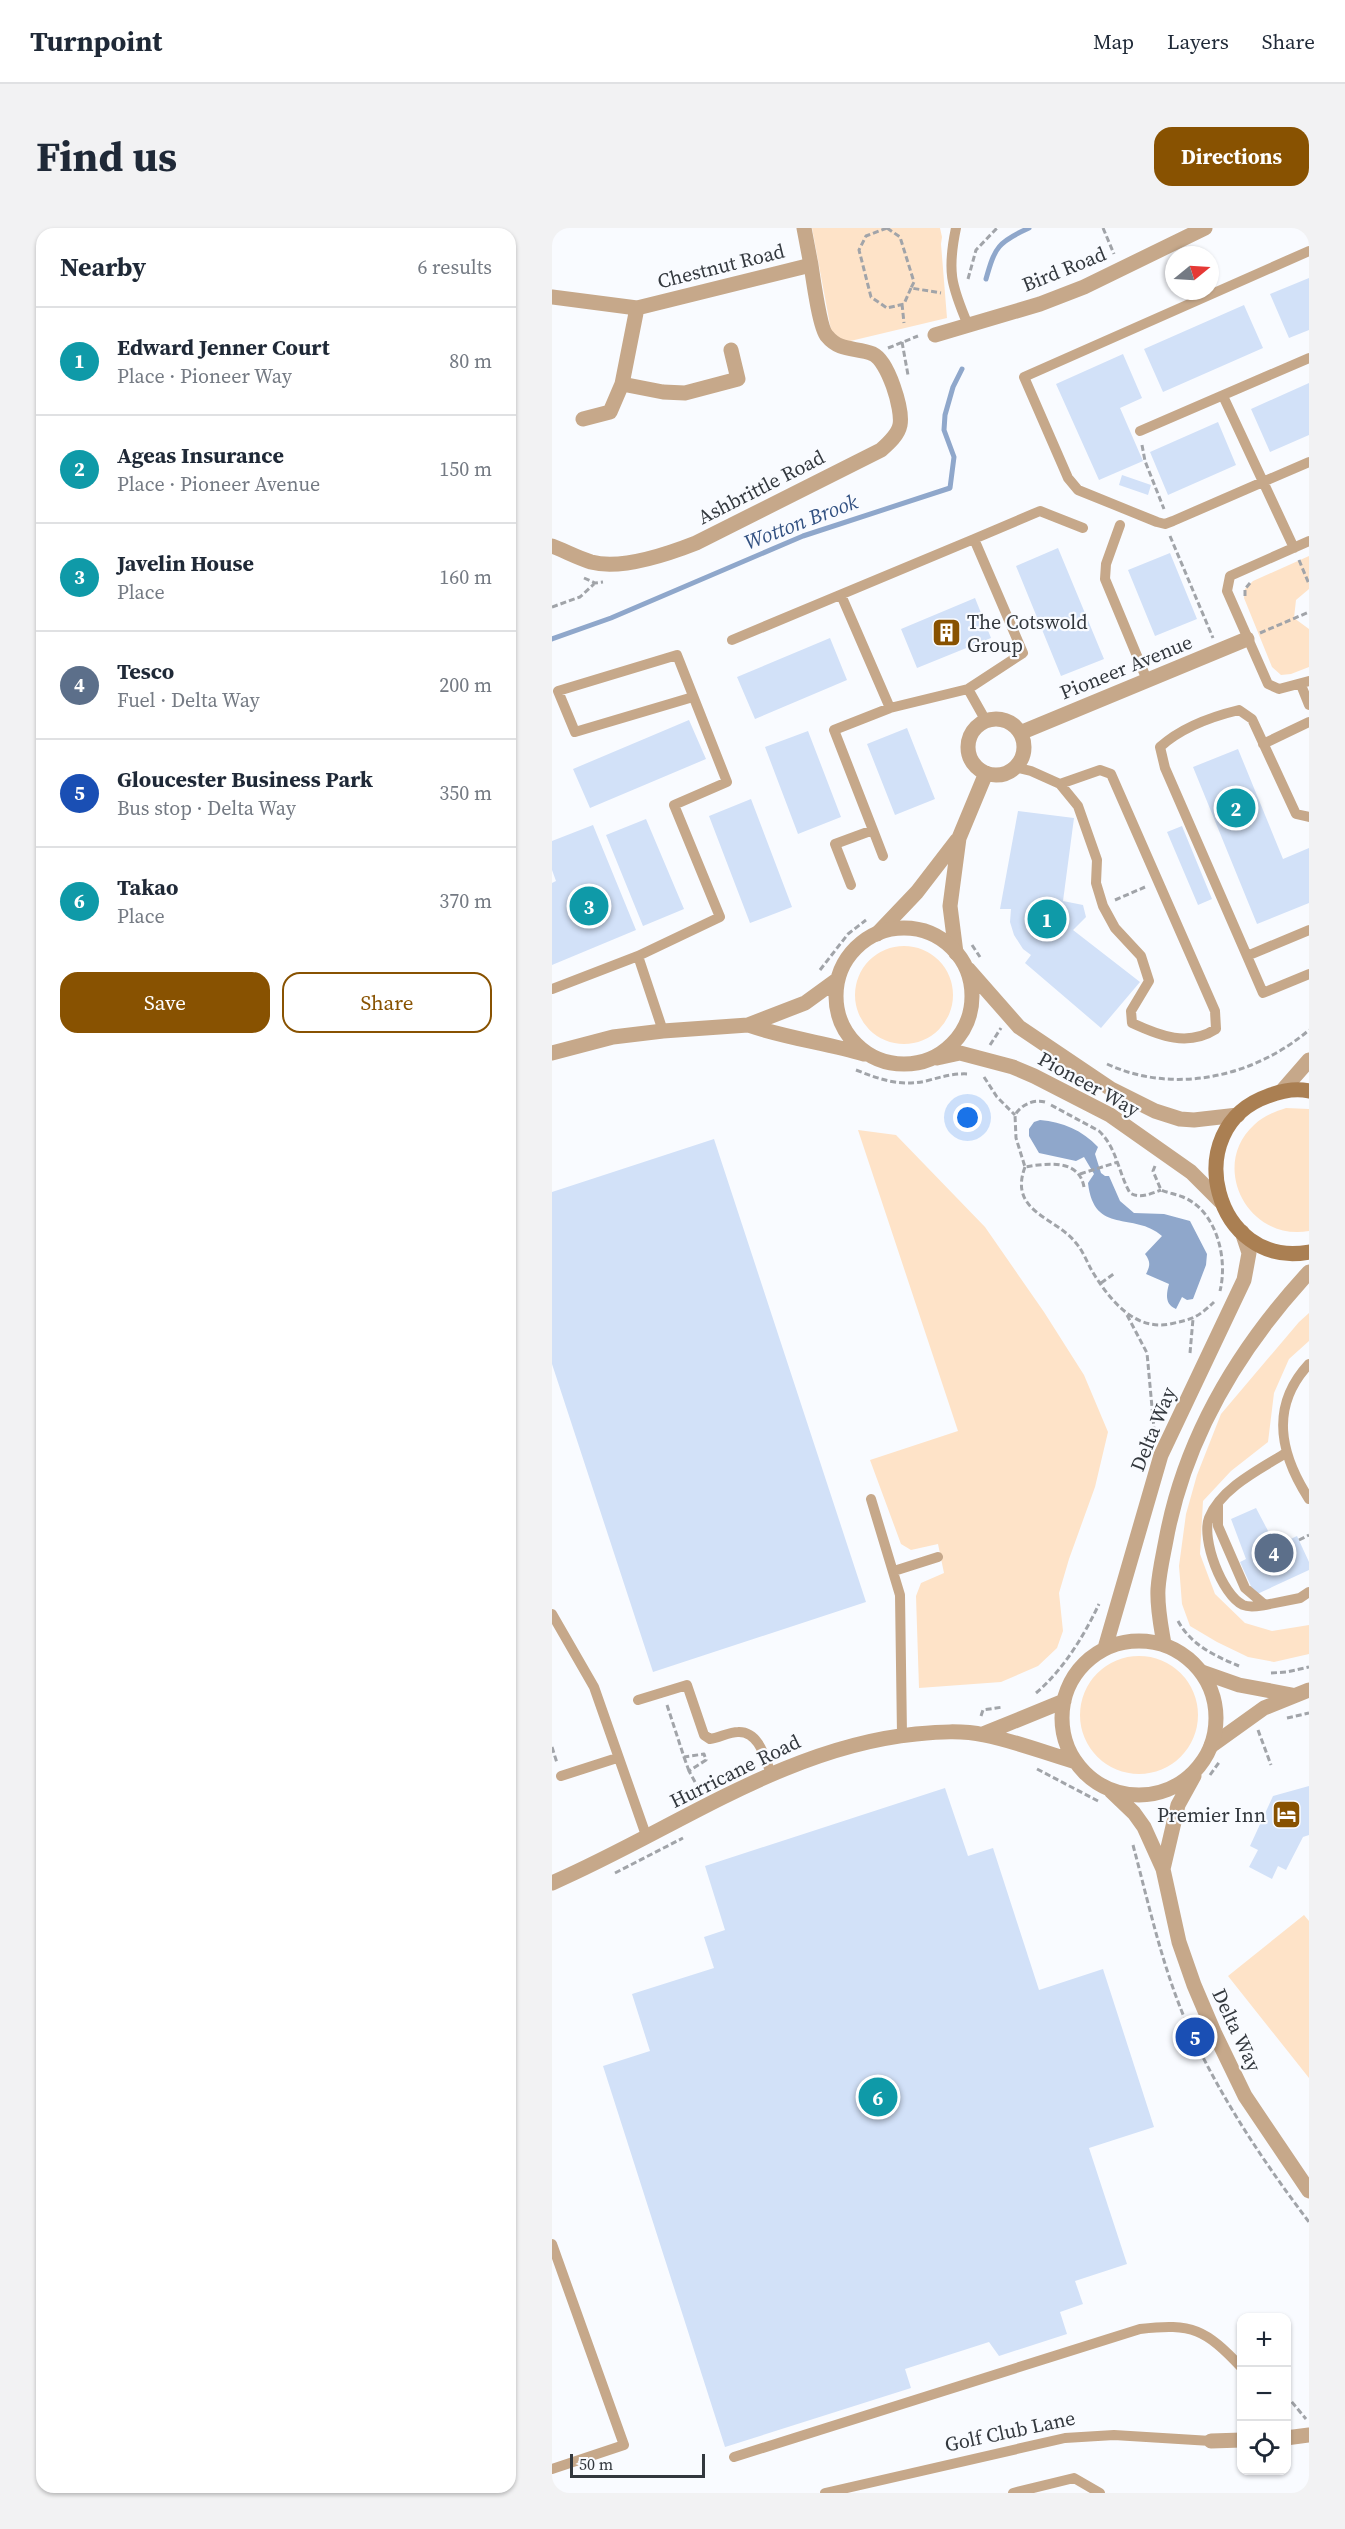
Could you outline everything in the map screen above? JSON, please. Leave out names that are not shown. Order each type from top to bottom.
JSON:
[{"type":"main road","points":[[1309,1091],[1282,1091],[1258,1100],[1238,1115],[1224,1133],[1217,1155],[1215,1178],[1220,1201],[1229,1218],[1242,1232],[1260,1245],[1280,1252],[1309,1252]]},
{"type":"street","points":[[804,228],[811,265]]},
{"type":"street","name":"Bird Road","points":[[935,335],[1040,304],[1083,287],[1204,228]]},
{"type":"street","name":"Chestnut Road","points":[[552,297],[637,309],[811,265],[825,334],[838,347],[874,355]]},
{"type":"street","points":[[583,419],[610,412],[622,384],[637,309]]},
{"type":"street","points":[[622,384],[663,392],[685,393],[738,379],[731,351]]},
{"type":"street","name":"Ashbrittle Road","points":[[552,546],[593,562],[630,562],[669,553],[696,543],[881,450],[893,440],[900,426],[901,410],[886,368],[874,355]]},
{"type":"street","name":"Pioneer Avenue","points":[[1020,734],[1219,651],[1256,638]]},
{"type":"street","points":[[994,719],[1009,723],[1020,734],[1023,751],[1016,767],[1002,774],[986,773],[973,763],[968,747],[973,731],[986,721],[994,719]]},
{"type":"street","points":[[748,1025],[777,1035],[844,1048],[902,1064],[917,1063],[932,1058],[946,1050],[957,1039],[965,1026],[972,995],[970,980],[960,959],[950,906],[959,838],[986,773]]},
{"type":"street","points":[[877,934],[917,892],[959,838]]},
{"type":"street","points":[[873,1057],[858,1047],[843,1024],[836,998],[838,979],[843,965],[852,952],[877,934],[898,929],[919,930],[939,939],[960,959]]},
{"type":"street","name":"Pioneer Way","points":[[960,959],[1019,1027],[1111,1089],[1155,1111],[1180,1119],[1194,1120],[1238,1115]]},
{"type":"street","points":[[552,1053],[613,1037],[748,1025],[805,1003],[838,979]]},
{"type":"street","name":"Pioneer Way","points":[[917,1063],[960,1053],[984,1058],[1034,1076],[1110,1115],[1191,1172],[1220,1201]]},
{"type":"street","points":[[1282,1091],[1309,1060]]},
{"type":"street","name":"Delta Way","points":[[1104,1648],[1161,1455],[1244,1280],[1249,1253],[1242,1232]]},
{"type":"street","points":[[1164,1644],[1158,1590],[1171,1511],[1190,1451],[1223,1385],[1256,1335],[1309,1272]]},
{"type":"street","points":[[1144,1640],[1164,1644],[1185,1655],[1202,1672],[1214,1695],[1217,1721],[1203,1773],[1157,1793],[1132,1795],[1109,1789],[1090,1778],[1076,1762],[1066,1743],[1062,1722],[1064,1701],[1072,1680],[1086,1662],[1104,1648],[1124,1642],[1144,1640]]},
{"type":"street","points":[[1202,1672],[1239,1685],[1292,1695]]},
{"type":"street","points":[[1211,1746],[1264,1708],[1309,1690]]},
{"type":"street","name":"Hurricane Road","points":[[983,1734],[1064,1701]]},
{"type":"street","name":"Hurricane Road","points":[[552,1883],[647,1838],[771,1774],[821,1754],[884,1737],[941,1732],[983,1734],[1076,1762]]},
{"type":"street","name":"Delta Way","points":[[1163,1869],[1178,1805],[1203,1773]]},
{"type":"street","name":"Delta Way","points":[[1109,1789],[1134,1813],[1144,1827],[1163,1869],[1179,1942],[1214,2032],[1245,2096],[1309,2191]]},
{"type":"street","points":[[1291,2437],[1309,2435]]},
{"type":"street","name":"Golf Club Lane","points":[[1211,2441],[1237,2440]]},
{"type":"lane","points":[[956,228],[950,258],[951,276],[968,325]]},
{"type":"lane","points":[[1309,251],[1024,377],[1068,478],[1078,489],[1165,524],[1309,462]]},
{"type":"lane","points":[[1140,431],[1309,358]]},
{"type":"lane","points":[[1222,396],[1294,548]]},
{"type":"lane","points":[[732,640],[1040,511],[1083,528]]},
{"type":"lane","points":[[1120,525],[1106,564],[1105,579],[1147,681]]},
{"type":"lane","points":[[883,856],[834,730],[890,708],[968,689],[1023,653],[974,539]]},
{"type":"lane","points":[[1309,541],[1230,576],[1227,591],[1256,638],[1268,684],[1279,689],[1305,683],[1309,705]]},
{"type":"lane","points":[[841,595],[890,708]]},
{"type":"lane","points":[[552,989],[638,956],[720,917],[674,805],[727,782],[677,654],[558,691],[575,732],[693,697]]},
{"type":"lane","points":[[968,689],[986,721]]},
{"type":"lane","points":[[1309,817],[1296,814],[1251,719],[1239,710],[1199,722],[1173,735],[1160,747],[1165,768],[1263,993],[1309,974]]},
{"type":"lane","points":[[1263,744],[1309,722]]},
{"type":"lane","points":[[1016,767],[1060,784],[1078,806],[1097,860],[1096,883],[1103,906],[1115,928],[1141,956],[1149,981],[1131,1011],[1132,1023],[1161,1037],[1202,1038],[1216,1029],[1215,1011],[1111,774],[1100,770],[1060,784]]},
{"type":"lane","points":[[851,885],[835,844],[873,830]]},
{"type":"lane","points":[[1247,956],[1309,930]]},
{"type":"lane","points":[[638,956],[663,1031]]},
{"type":"lane","points":[[1309,1364],[1295,1384],[1287,1401],[1282,1436],[1294,1476],[1309,1499]]},
{"type":"lane","points":[[1286,1453],[1233,1488],[1218,1503],[1209,1519],[1207,1542],[1226,1587],[1233,1598],[1242,1605],[1252,1607],[1265,1605],[1300,1598],[1309,1592]]},
{"type":"lane","points":[[871,1498],[900,1595],[902,1736]]},
{"type":"lane","points":[[1218,1503],[1218,1526],[1245,1588],[1265,1605]]},
{"type":"lane","points":[[894,1571],[938,1557]]},
{"type":"lane","points":[[552,1614],[594,1688],[647,1838]]},
{"type":"lane","points":[[638,1700],[687,1685],[704,1735],[710,1739],[738,1732],[750,1735],[760,1746],[771,1774]]},
{"type":"lane","points":[[561,1776],[617,1758]]},
{"type":"lane","points":[[552,2244],[624,2445],[552,2469]]},
{"type":"lane","points":[[734,2457],[1140,2329],[1173,2325],[1194,2329],[1237,2359]]},
{"type":"lane","name":"Golf Club Lane","points":[[825,2493],[1065,2438],[1114,2435],[1211,2441]]},
{"type":"lane","points":[[1013,2493],[1074,2478],[1100,2493]]},
{"type":"path","points":[[902,304],[887,308],[871,297],[859,250],[866,236],[887,228],[900,237],[914,282],[902,304],[904,323]]},
{"type":"path","points":[[969,286],[968,276],[976,250],[996,228]]},
{"type":"path","points":[[1103,228],[1114,254]]},
{"type":"path","points":[[911,288],[957,295]]},
{"type":"path","points":[[874,355],[913,338],[935,335]]},
{"type":"path","points":[[1140,431],[1145,460],[1164,511],[1165,524],[1219,651]]},
{"type":"path","points":[[1294,548],[1309,584]]},
{"type":"path","points":[[1290,565],[1309,556]]},
{"type":"path","points":[[1244,597],[1245,589],[1253,581]]},
{"type":"path","points":[[552,607],[580,597],[595,584]]},
{"type":"path","points":[[1255,624],[1256,638],[1309,612]]},
{"type":"path","points":[[1103,906],[1158,882]]},
{"type":"path","points":[[816,976],[848,934],[874,914]]},
{"type":"path","points":[[970,942],[985,966]]},
{"type":"path","points":[[1101,1062],[1121,1071],[1153,1079],[1205,1078],[1259,1062],[1295,1042],[1309,1030]]},
{"type":"path","points":[[984,1058],[982,1068],[984,1078],[997,1097],[1015,1115],[1016,1138],[1025,1167],[1022,1181],[1025,1199],[1043,1218],[1074,1240],[1101,1283],[1126,1313],[1147,1353],[1154,1431],[1159,1421]]},
{"type":"path","points":[[846,1066],[885,1082],[925,1081],[954,1074],[984,1078]]},
{"type":"path","points":[[1015,1115],[1025,1105],[1035,1101],[1049,1104],[1099,1131],[1111,1144],[1130,1193],[1145,1196],[1161,1190],[1183,1197],[1196,1205],[1215,1231],[1221,1249],[1222,1282],[1218,1296],[1213,1303],[1193,1319],[1157,1326],[1147,1325],[1126,1313]]},
{"type":"path","points":[[1161,1190],[1153,1171],[1156,1164],[1167,1156]]},
{"type":"path","points":[[1082,1174],[1118,1162]]},
{"type":"path","points":[[1025,1167],[1074,1168],[1082,1174],[1084,1187]]},
{"type":"path","points":[[1101,1283],[1115,1273]]},
{"type":"path","points":[[1188,1362],[1193,1319]]},
{"type":"path","points":[[1299,1540],[1309,1535]]},
{"type":"path","points":[[1031,1698],[1044,1686],[1083,1637],[1103,1596]]},
{"type":"path","points":[[1176,1614],[1185,1634],[1195,1642],[1242,1667]]},
{"type":"path","points":[[1268,1674],[1309,1667]]},
{"type":"path","points":[[654,1695],[657,1707],[667,1704],[689,1771],[708,1806]]},
{"type":"path","points":[[983,1710],[1010,1706]]},
{"type":"path","points":[[1284,1719],[1309,1713]]},
{"type":"path","points":[[1252,1731],[1257,1728],[1271,1765]]},
{"type":"path","points":[[684,1757],[704,1754],[706,1760],[689,1771]]},
{"type":"path","points":[[1203,1773],[1224,1757]]},
{"type":"path","points":[[1036,1768],[1087,1793],[1100,1803]]},
{"type":"path","points":[[606,1877],[684,1837]]},
{"type":"path","points":[[1132,1843],[1137,1860]]},
{"type":"path","points":[[1291,2401],[1309,2421]]},
{"type":"shaded area","points":[[812,228],[940,228],[947,318],[842,343],[831,330]]},
{"type":"shaded area","points":[[1309,556],[1309,589],[1296,600],[1294,618],[1309,629],[1309,667],[1281,675],[1272,667],[1244,598],[1245,589],[1253,581]]},
{"type":"shaded area","points":[[904,946],[923,950],[939,960],[949,976],[953,995],[949,1014],[939,1030],[923,1040],[904,1044],[885,1040],[869,1030],[859,1014],[855,995],[859,976],[869,960],[885,950]]},
{"type":"shaded area","points":[[1286,1108],[1309,1109],[1309,1231],[1287,1231],[1268,1225],[1253,1213],[1242,1197],[1236,1179],[1235,1160],[1241,1142],[1261,1119]]},
{"type":"shaded area","points":[[858,1130],[896,1135],[985,1227],[1084,1375],[1108,1432],[1095,1487],[1059,1593],[1063,1631],[1057,1648],[1038,1666],[1001,1682],[919,1688],[916,1596],[921,1583],[944,1573],[938,1544],[911,1550],[901,1544],[870,1460],[958,1431]]},
{"type":"shaded area","points":[[1309,1313],[1309,1341],[1289,1359],[1274,1393],[1268,1442],[1231,1471],[1203,1501],[1200,1554],[1215,1594],[1245,1623],[1272,1631],[1309,1625],[1309,1654],[1274,1662],[1248,1657],[1190,1626],[1182,1604],[1179,1566],[1186,1514],[1197,1475],[1221,1414]]},
{"type":"shaded area","points":[[1139,1656],[1162,1660],[1181,1673],[1194,1692],[1198,1715],[1194,1738],[1181,1757],[1162,1770],[1139,1774],[1116,1770],[1097,1757],[1084,1738],[1080,1715],[1084,1692],[1097,1673],[1116,1660]]},
{"type":"shaded area","points":[[1304,1915],[1309,1921],[1309,2078],[1228,1976]]},
{"type":"water","points":[[1040,1120],[1072,1128],[1098,1147],[1095,1154],[1101,1173],[1109,1176],[1120,1201],[1134,1213],[1164,1214],[1190,1221],[1207,1254],[1206,1265],[1193,1299],[1187,1300],[1182,1297],[1176,1309],[1167,1299],[1169,1284],[1146,1274],[1149,1264],[1145,1254],[1162,1236],[1151,1229],[1117,1220],[1098,1210],[1092,1199],[1088,1183],[1094,1174],[1084,1157],[1076,1161],[1039,1153],[1029,1136],[1029,1129],[1034,1122]]},
{"type":"building","points":[[1309,278],[1309,330],[1289,338],[1270,294]]},
{"type":"building","points":[[1244,305],[1263,348],[1163,392],[1144,349]]},
{"type":"building","points":[[1123,354],[1142,398],[1120,408],[1143,461],[1099,480],[1056,384]]},
{"type":"building","points":[[1309,383],[1309,435],[1270,452],[1251,409]]},
{"type":"building","points":[[1218,422],[1236,465],[1168,495],[1150,452]]},
{"type":"building","points":[[1122,475],[1151,485],[1148,495],[1119,485]]},
{"type":"building","points":[[1058,548],[1104,659],[1061,676],[1016,566]]},
{"type":"building","points":[[1170,553],[1197,619],[1155,636],[1128,570]]},
{"type":"building","name":"The Cotswold Group","points":[[975,598],[991,638],[917,668],[901,629]]},
{"type":"building","points":[[830,638],[847,680],[755,719],[737,677]]},
{"type":"building","points":[[689,720],[706,759],[590,808],[573,769]]},
{"type":"building","points":[[907,728],[935,799],[895,815],[867,744]]},
{"type":"building","points":[[808,731],[841,817],[798,834],[765,747]]},
{"type":"building","points":[[1238,749],[1283,859],[1309,848],[1309,903],[1257,924],[1193,767]]},
{"type":"building","points":[[751,799],[792,907],[750,923],[709,816]]},
{"type":"building","points":[[1018,811],[1074,818],[1063,901],[1083,905],[1086,917],[1073,930],[1140,982],[1101,1028],[1025,963],[1031,955],[1023,949],[1014,935],[1010,922],[1011,909],[1000,909]]},
{"type":"building","points":[[646,819],[684,909],[643,926],[606,835]]},
{"type":"building","points":[[593,825],[636,930],[552,965],[552,883],[556,881],[552,870],[552,841]]},
{"type":"building","points":[[1182,826],[1212,899],[1198,905],[1167,832]]},
{"type":"building","points":[[714,1139],[866,1602],[653,1672],[552,1364],[552,1192]]},
{"type":"building","points":[[1256,1508],[1276,1546],[1297,1536],[1309,1562],[1309,1570],[1255,1595],[1240,1562],[1246,1559],[1231,1519]]},
{"type":"building","name":"Premier Inn","points":[[1309,1786],[1309,1835],[1303,1837],[1286,1870],[1278,1866],[1272,1879],[1249,1867],[1258,1850],[1250,1846],[1273,1796]]},
{"type":"building","points":[[945,1788],[968,1856],[993,1848],[1039,1990],[1103,1969],[1154,2127],[1089,2148],[1127,2264],[1075,2281],[1083,2304],[1060,2312],[1067,2334],[999,2356],[989,2342],[905,2369],[911,2388],[725,2447],[603,2066],[650,2051],[632,1994],[714,1968],[704,1937],[725,1930],[705,1866]]},
{"type":"waterway","name":"Wotton Brook","points":[[986,279],[995,252],[999,247],[1010,237],[1029,228]]},
{"type":"waterway","name":"Wotton Brook","points":[[552,639],[611,618],[803,536],[950,488],[954,457],[944,430],[945,415],[953,387],[962,369]]},
{"type":"place","name":"The Cotswold Group","points":[[946,633]]},
{"type":"place","name":"Ageas Insurance","points":[[1236,808]]},
{"type":"place","name":"Javelin House","points":[[589,906]]},
{"type":"place","name":"Edward Jenner Court","points":[[1047,919]]},
{"type":"place","name":"Tesco","points":[[1274,1553]]},
{"type":"place","name":"Premier Inn","points":[[1287,1815]]},
{"type":"place","name":"Gloucester Business Park","points":[[1195,2037]]},
{"type":"place","name":"Takao","points":[[878,2097]]}]
